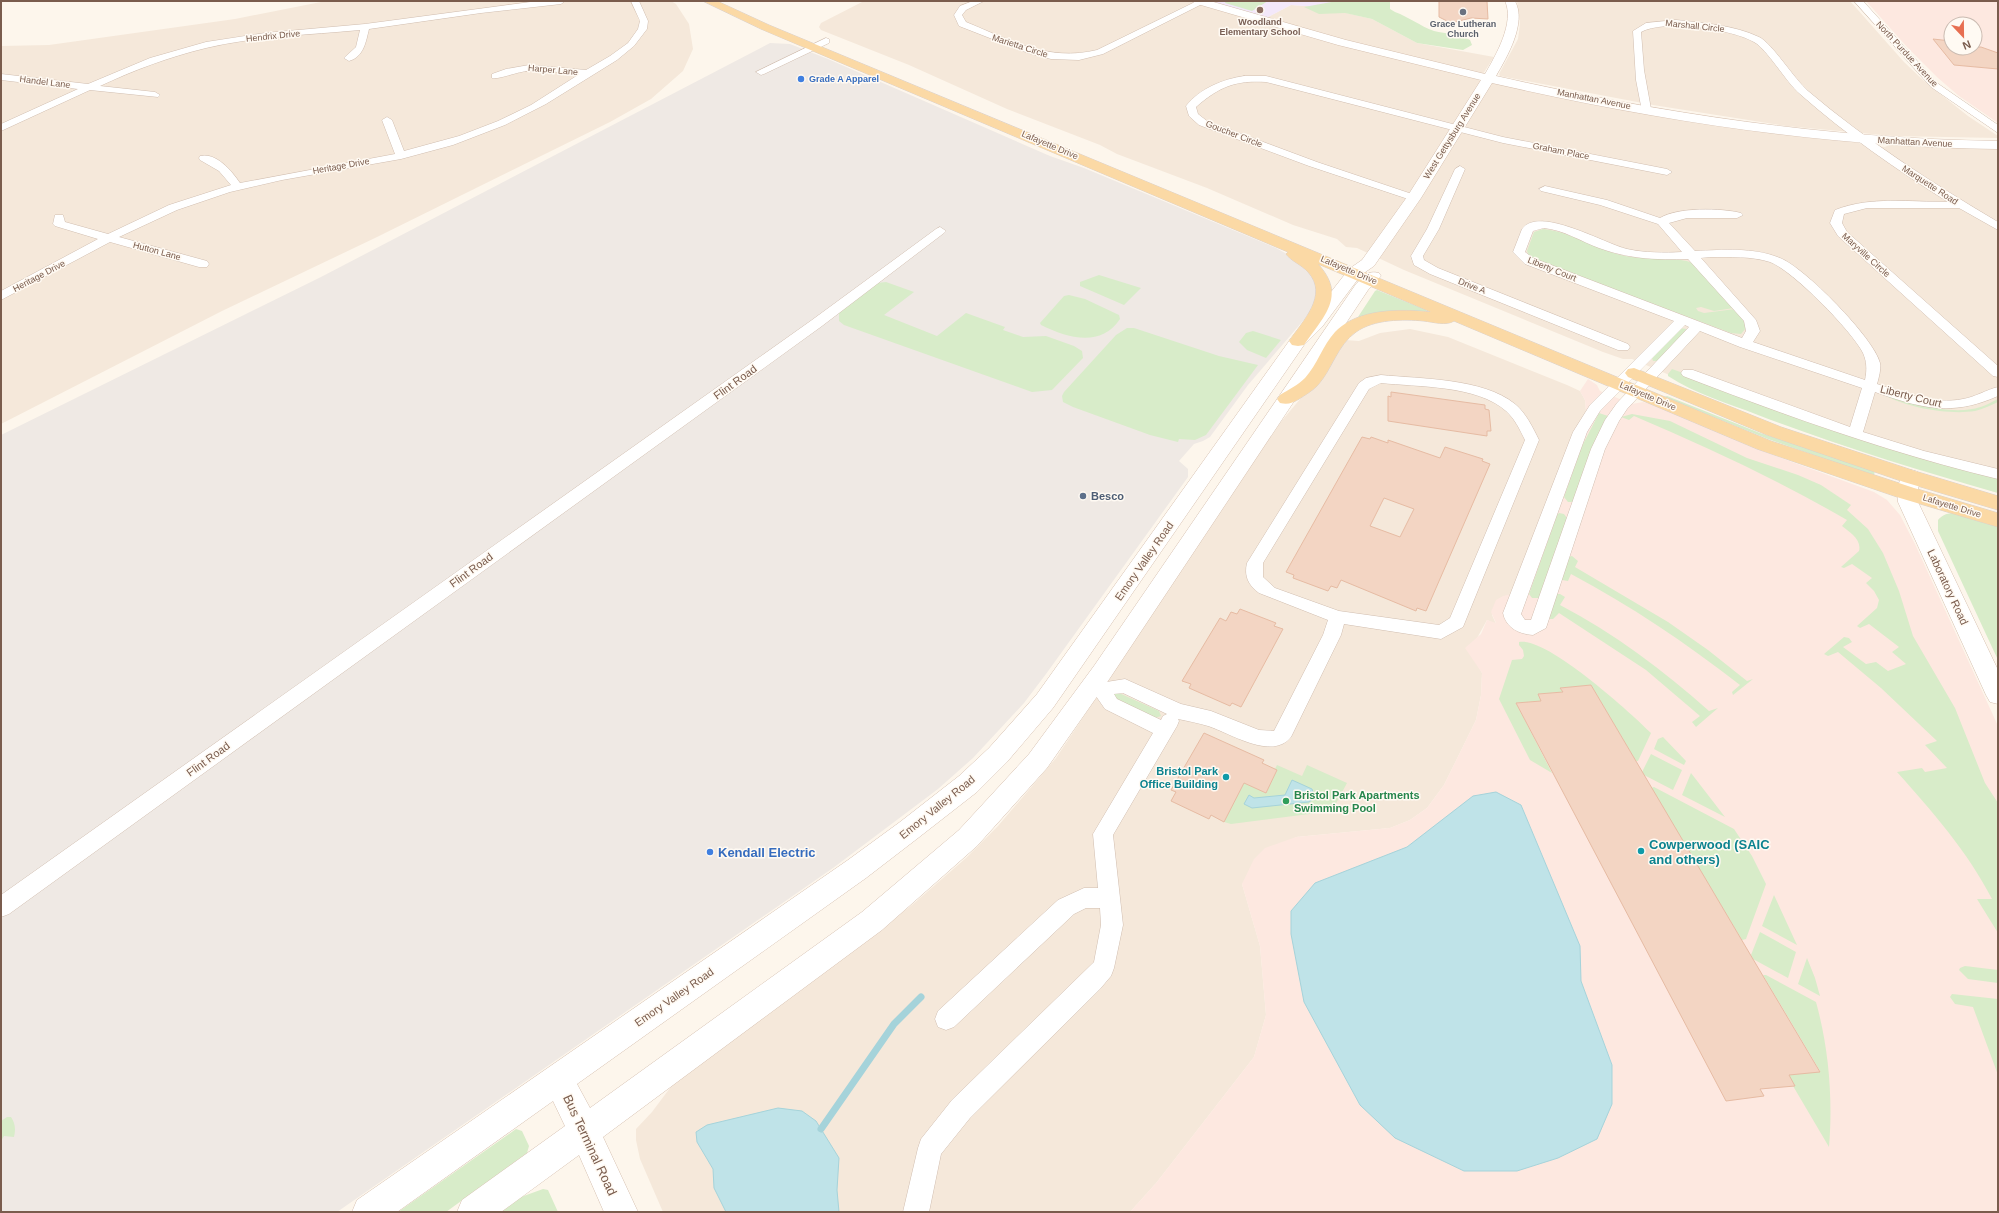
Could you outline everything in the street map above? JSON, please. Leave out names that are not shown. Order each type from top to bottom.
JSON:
[{"type":"main road","name":"Lafayette Drive","points":[[708,1],[819,43],[1373,271],[1481,325],[1764,445],[1909,485],[1998,503]]},
{"type":"main road","name":"Lafayette Drive","points":[[727,1],[1106,169],[1373,271]]},
{"type":"main road","name":"West Gettysburg Avenue","points":[[1373,271],[1396,246],[1414,198],[1507,46],[1514,9],[1510,1]]},
{"type":"main road","name":"Manhattan Avenue","points":[[1200,2],[1346,43],[1488,79],[1646,109],[1776,130],[1865,140],[1998,145]]},
{"type":"main road","points":[[1106,169],[1120,180],[1283,249],[1305,260],[1320,278],[1324,288],[1324,298],[1298,341]]},
{"type":"main road","points":[[474,1212],[584,1130],[872,921],[925,877],[968,838],[1038,761],[1102,672],[1373,271]]},
{"type":"main road","name":"Emory Valley Road","points":[[369,1212],[858,869],[968,784],[998,755],[1049,695],[1298,341],[1316,322],[1373,271]]},
{"type":"main road","points":[[1286,399],[1310,383],[1341,336],[1346,331],[1369,320],[1383,317],[1416,315],[1481,325]]},
{"type":"main road","name":"Lafayette Drive","points":[[1616,366],[1774,431],[1998,520]]},
{"type":"main road","name":"Laboratory Road","points":[[1909,485],[1908,502],[1998,695]]},
{"type":"main road","name":"Bus Terminal Road","points":[[558,1078],[584,1130],[621,1212]]},
{"type":"street","name":"Hendrix Drive","points":[[1,128],[153,60],[206,45],[265,36],[365,27],[484,5],[561,1]]},
{"type":"street","name":"Heritage Drive","points":[[1,296],[141,222],[184,203],[237,186],[270,178],[401,156],[451,142],[508,121],[528,111],[615,57],[630,46],[639,35],[644,21],[641,10],[635,1]]},
{"type":"street","name":"Marietta Circle","points":[[980,1],[963,8],[958,15],[962,24],[968,28],[1030,51],[1063,58],[1087,56],[1100,52],[1200,2]]},
{"type":"street","name":"North Purdue Avenue","points":[[1858,1],[1934,85],[1998,130]]},
{"type":"street","name":"Marshall Circle","points":[[1646,109],[1641,89],[1637,31],[1642,26],[1659,23],[1702,25],[1730,30],[1758,39],[1803,91],[1865,140]]},
{"type":"street","points":[[349,58],[360,48],[365,27]]},
{"type":"street","points":[[761,72],[819,43]]},
{"type":"street","name":"Harper Lane","points":[[496,76],[504,71],[531,67],[588,73]]},
{"type":"street","name":"Handel Lane","points":[[1,77],[155,96]]},
{"type":"street","name":"Goucher Circle","points":[[1414,198],[1313,164],[1203,123],[1194,117],[1191,112],[1191,106],[1224,82],[1233,79],[1256,78],[1266,79],[1456,129]]},
{"type":"street","points":[[387,120],[401,156]]},
{"type":"street","name":"Graham Place","points":[[1456,129],[1503,140],[1666,172]]},
{"type":"street","name":"Marquette Road","points":[[1865,140],[1910,173],[1998,227]]},
{"type":"street","points":[[204,158],[219,164],[229,174],[237,186]]},
{"type":"street","name":"Drive A","points":[[1460,169],[1433,229],[1417,256],[1418,262],[1434,271],[1623,347]]},
{"type":"street","points":[[1545,189],[1604,202],[1646,218],[1662,222],[1750,320],[1753,331],[1745,344]]},
{"type":"street","name":"Maryville Circle","points":[[1959,204],[1856,206],[1839,212],[1836,223],[1842,234],[1998,374]]},
{"type":"street","points":[[1662,222],[1668,218],[1679,215],[1738,215]]},
{"type":"street","name":"Hutton Lane","points":[[59,217],[59,224],[203,264]]},
{"type":"street","name":"Liberty Court","points":[[1870,386],[1874,363],[1868,348],[1788,266],[1774,258],[1762,255],[1661,256],[1628,253],[1610,248],[1565,230],[1544,225],[1528,229],[1520,252],[1524,258],[1529,261],[1745,344],[1870,386],[1907,397],[1948,405],[1973,401],[1998,391]]},
{"type":"street","name":"Flint Road","points":[[1,907],[817,323],[940,230]]},
{"type":"street","points":[[1683,320],[1595,408],[1580,432],[1512,614],[1513,620],[1524,627],[1533,628],[1540,623],[1540,618],[1598,449],[1612,420],[1622,406],[1698,326]]},
{"type":"street","points":[[1688,373],[1855,433],[1923,455],[1998,474]]},
{"type":"street","points":[[1381,379],[1468,389],[1487,395],[1509,406],[1524,424],[1532,440],[1457,622],[1441,632],[1338,617],[1269,592],[1260,586],[1254,579],[1253,571],[1256,563],[1364,386],[1371,381],[1381,379]]},
{"type":"street","points":[[1855,433],[1870,386]]},
{"type":"street","points":[[1164,730],[1111,704],[1100,689],[1125,686],[1177,710],[1211,719],[1258,738],[1266,740],[1280,737],[1284,732],[1332,635],[1338,617]]},
{"type":"street","points":[[916,1212],[930,1148],[960,1109],[1092,981],[1102,968],[1107,955],[1112,925],[1108,898],[1103,834],[1177,710]]},
{"type":"street","points":[[946,1019],[1066,907],[1084,898],[1108,898]]},
{"type":"shaded area","points":[[326,1],[671,1],[676,4],[689,24],[693,49],[683,71],[651,99],[610,122],[375,238],[222,311],[1,424],[1,46],[49,45],[235,19]]},
{"type":"shaded area","points":[[864,1],[1190,1],[1269,24],[1276,19],[1266,18],[1291,5],[1320,7],[1372,19],[1417,43],[1494,57],[1479,80],[1480,81],[1885,147],[1889,145],[1998,148],[1998,493],[1830,441],[1706,395],[1681,383],[1667,374],[1632,359],[1623,359],[1603,352],[1404,270],[1357,248],[1346,247],[1337,239],[1293,225],[1207,188],[1117,154],[1100,145],[1007,109],[909,65],[821,30],[819,27],[821,23]]},
{"type":"shaded area","name":"Woodland Elementary School","points":[[1208,1],[1337,1],[1320,7],[1291,5],[1266,18]]},
{"type":"shaded area","points":[[1517,1],[1850,1],[1904,62],[1924,81],[1968,116],[1998,136],[1998,138],[1893,136],[1786,126],[1653,105],[1500,76],[1499,74],[1518,39],[1520,24]]},
{"type":"shaded area","points":[[1866,1],[1998,1],[1998,123],[1959,96],[1938,78],[1907,47]]},
{"type":"shaded area","points":[[770,43],[790,44],[828,59],[1050,156],[1084,168],[1276,248],[1296,259],[1313,275],[1318,296],[1308,315],[1248,385],[1210,437],[1194,444],[1179,461],[1188,469],[1188,477],[1024,703],[973,758],[938,789],[833,868],[337,1212],[1,1212],[1,435],[321,277]]},
{"type":"shaded area","points":[[1410,329],[1448,337],[1580,391],[1585,400],[1586,411],[1578,425],[1512,594],[1492,615],[1496,624],[1487,620],[1476,640],[1476,662],[1482,673],[1481,695],[1476,720],[1444,785],[1427,808],[1410,820],[1390,828],[1296,837],[1242,884],[1260,946],[1266,1015],[1254,1057],[1157,1182],[1130,1212],[663,1212],[640,1159],[636,1140],[636,1129],[652,1112],[676,1080],[912,905],[966,858],[998,826],[1056,758],[1279,424],[1329,365],[1345,340],[1359,341],[1380,333]]},
{"type":"shaded area","points":[[1588,379],[1597,385],[1600,391],[1632,404],[1643,402],[1660,407],[1749,446],[1874,492],[1887,500],[1900,515],[1915,544],[1998,726],[1998,1212],[1130,1212],[1157,1182],[1254,1057],[1266,1015],[1260,946],[1242,884],[1254,859],[1265,848],[1296,837],[1390,828],[1410,820],[1427,808],[1444,785],[1476,720],[1481,695],[1482,673],[1465,648],[1481,634],[1487,620],[1496,623],[1491,612],[1496,600],[1503,596],[1512,594],[1578,425],[1586,411],[1585,400],[1580,391]]},
{"type":"green space","points":[[1226,1],[1268,1],[1252,11],[1225,3]]},
{"type":"green space","points":[[1337,1],[1390,1],[1390,9],[1395,12],[1434,31],[1466,38],[1470,40],[1472,45],[1463,50],[1417,43],[1372,19],[1345,13],[1319,14],[1304,7]]},
{"type":"green space","points":[[1543,229],[1565,234],[1620,255],[1637,258],[1663,258],[1692,263],[1708,278],[1734,308],[1714,311],[1701,307],[1696,308],[1698,311],[1704,313],[1735,309],[1745,323],[1746,328],[1741,334],[1731,333],[1535,260],[1529,256],[1527,251],[1534,232]]},
{"type":"green space","points":[[1099,275],[1141,288],[1124,305],[1080,286],[1080,282]]},
{"type":"green space","points":[[886,282],[914,292],[884,315],[937,336],[966,313],[1005,327],[1003,330],[1023,337],[1046,336],[1074,346],[1082,351],[1083,358],[1052,390],[1032,392],[844,325],[839,321],[839,312],[877,283]]},
{"type":"green space","points":[[1377,290],[1427,311],[1403,311],[1358,317]]},
{"type":"green space","points":[[1069,295],[1085,299],[1119,315],[1120,319],[1112,328],[1103,334],[1083,338],[1062,334],[1041,325],[1040,323],[1064,296]]},
{"type":"green space","points":[[1127,328],[1134,328],[1219,356],[1258,365],[1206,435],[1195,440],[1179,439],[1178,442],[1150,435],[1063,402],[1062,396],[1064,392],[1116,335]]},
{"type":"green space","points":[[1680,328],[1686,329],[1687,331],[1658,361],[1653,361],[1652,358]]},
{"type":"green space","points":[[1253,331],[1281,340],[1266,358],[1247,350],[1239,342],[1246,333]]},
{"type":"green space","points":[[1672,369],[1926,460],[1998,478],[1998,493],[1847,447],[1712,398],[1689,388],[1668,376]]},
{"type":"green space","points":[[1667,396],[1760,433],[1875,469],[1874,476],[1768,439],[1664,397]]},
{"type":"green space","points":[[1886,396],[1929,407],[1950,410],[1975,408],[1998,399],[1998,402],[1975,411],[1953,412],[1929,410],[1906,404]]},
{"type":"green space","points":[[1599,413],[1608,416],[1597,436],[1573,502],[1568,502],[1564,497],[1582,446]]},
{"type":"green space","points":[[1632,414],[1670,421],[1747,458],[1798,475],[1821,485],[1851,505],[1847,510],[1868,529],[1883,553],[1899,591],[1913,636],[1955,708],[1985,783],[1998,803],[1998,933],[1977,899],[1992,899],[1972,865],[1949,832],[1897,772],[1922,768],[1925,772],[1947,768],[1925,745],[1937,741],[1881,688],[1838,652],[1828,656],[1824,654],[1844,637],[1849,638],[1852,642],[1843,647],[1866,664],[1876,662],[1888,671],[1906,664],[1892,652],[1899,647],[1869,624],[1860,628],[1857,626],[1877,608],[1879,600],[1874,591],[1866,583],[1872,578],[1852,564],[1844,568],[1841,567],[1859,551],[1859,543],[1857,539],[1842,526],[1847,520],[1769,478],[1688,440],[1634,416],[1629,420],[1621,417]]},
{"type":"green space","points":[[1559,513],[1564,514],[1567,518],[1539,598],[1532,598],[1529,594]]},
{"type":"green space","points":[[1956,513],[1998,524],[1998,660],[1938,531],[1938,520],[1942,516]]},
{"type":"green space","points":[[1572,556],[1578,561],[1575,567],[1668,622],[1708,650],[1747,681],[1753,679],[1733,695],[1732,692],[1740,685],[1699,654],[1658,626],[1571,574],[1568,581],[1562,580],[1561,578],[1568,557]]},
{"type":"green space","points":[[1556,594],[1560,594],[1565,597],[1560,605],[1619,640],[1656,667],[1709,711],[1718,708],[1696,727],[1692,722],[1700,716],[1646,670],[1559,613],[1553,619],[1550,619],[1548,617]]},
{"type":"green space","points":[[1519,642],[1532,643],[1567,663],[1608,694],[1651,733],[1638,761],[1636,761],[1591,685],[1561,688],[1563,692],[1538,694],[1541,701],[1516,703],[1552,773],[1530,760],[1499,699],[1512,660],[1522,659],[1524,656]]},
{"type":"green space","points":[[1119,693],[1159,711],[1161,716],[1155,718],[1113,700],[1112,694]]},
{"type":"green space","points":[[1663,737],[1686,761],[1684,765],[1654,749],[1658,739]]},
{"type":"green space","points":[[1651,754],[1682,770],[1673,790],[1644,775],[1642,772]]},
{"type":"green space","name":"Bristol Park Apartments Swimming Pool","points":[[1277,765],[1302,776],[1307,765],[1347,783],[1333,809],[1325,812],[1231,824],[1224,822],[1244,783],[1266,793],[1277,770],[1275,769]]},
{"type":"green space","points":[[1691,773],[1725,817],[1682,795]]},
{"type":"green space","points":[[1654,787],[1734,829],[1752,856],[1766,884],[1746,939],[1742,940],[1651,788]]},
{"type":"green space","points":[[1774,895],[1797,945],[1762,926]]},
{"type":"green space","points":[[1760,932],[1796,952],[1788,978],[1753,959],[1751,955]]},
{"type":"green space","points":[[1807,958],[1815,978],[1820,996],[1798,984]]},
{"type":"green space","points":[[1965,966],[1998,970],[1998,983],[1968,979],[1959,970]]},
{"type":"green space","points":[[1763,975],[1766,975],[1816,1002],[1824,1038],[1829,1074],[1829,1147],[1793,1086],[1789,1075],[1820,1071]]},
{"type":"green space","points":[[1952,994],[1998,999],[1998,1075],[1973,1007],[1955,1004],[1950,997]]},
{"type":"green space","points":[[7,1117],[11,1117],[13,1122],[15,1129],[14,1137],[4,1136],[1,1141],[1,1121]]},
{"type":"green space","points":[[516,1129],[522,1131],[529,1146],[527,1153],[446,1212],[398,1212]]},
{"type":"green space","points":[[543,1189],[548,1190],[558,1212],[501,1212],[521,1197]]},
{"type":"water","points":[[1292,780],[1312,789],[1314,795],[1313,799],[1309,802],[1252,808],[1244,804],[1249,795],[1254,798],[1285,795]]},
{"type":"water","points":[[1496,792],[1521,805],[1580,946],[1581,981],[1612,1065],[1612,1104],[1597,1139],[1558,1158],[1517,1171],[1464,1171],[1395,1138],[1360,1105],[1304,1002],[1291,934],[1291,911],[1315,883],[1407,847],[1473,796]]},
{"type":"water","points":[[778,1108],[802,1111],[816,1121],[839,1158],[837,1190],[839,1212],[726,1212],[714,1188],[713,1169],[697,1142],[696,1132],[707,1125]]},
{"type":"building","name":"Grace Lutheran Church","points":[[1439,1],[1487,1],[1488,19],[1471,18],[1451,23],[1439,17]]},
{"type":"building","points":[[1933,39],[1943,40],[1943,51]]},
{"type":"building","points":[[1983,48],[1998,53],[1998,69],[1954,65],[1947,56],[1983,56]]},
{"type":"building","points":[[1391,392],[1485,405],[1485,409],[1489,410],[1491,431],[1487,431],[1487,436],[1388,421],[1388,396],[1391,397]]},
{"type":"building","points":[[1362,437],[1370,439],[1371,437],[1388,443],[1388,440],[1440,458],[1445,447],[1483,459],[1482,461],[1490,464],[1426,611],[1417,608],[1416,611],[1341,580],[1337,588],[1331,586],[1328,591],[1293,578],[1294,575],[1286,572]],"holes":[[[1384,498],[1414,509],[1400,537],[1370,526]]]},
{"type":"building","points":[[1240,609],[1276,623],[1274,626],[1283,629],[1241,707],[1232,703],[1230,706],[1189,688],[1191,684],[1182,681],[1220,618],[1226,621],[1231,612],[1237,614]]},
{"type":"building","name":"Cowperwood (SAIC and others)","points":[[1591,685],[1820,1072],[1789,1075],[1795,1086],[1760,1089],[1764,1096],[1726,1101],[1516,703],[1541,701],[1538,694],[1563,692],[1560,688]]},
{"type":"building","name":"Bristol Park Office Building","points":[[1204,733],[1264,760],[1262,763],[1277,770],[1266,793],[1244,783],[1224,822],[1211,815],[1209,819],[1171,801],[1176,792],[1171,790]]},
{"type":"waterway","points":[[821,1129],[894,1024],[921,997]]},
{"type":"place","name":"Woodland Elementary School","points":[[1260,10]]},
{"type":"place","name":"Grace Lutheran Church","points":[[1463,12]]},
{"type":"place","name":"Grade A Apparel","points":[[801,79]]},
{"type":"place","name":"Besco","points":[[1083,496]]},
{"type":"place","name":"Bristol Park Office Building","points":[[1226,777]]},
{"type":"place","name":"Bristol Park Apartments Swimming Pool","points":[[1286,801]]},
{"type":"place","name":"Cowperwood (SAIC and others)","points":[[1641,851]]},
{"type":"place","name":"Kendall Electric","points":[[710,852]]}]
